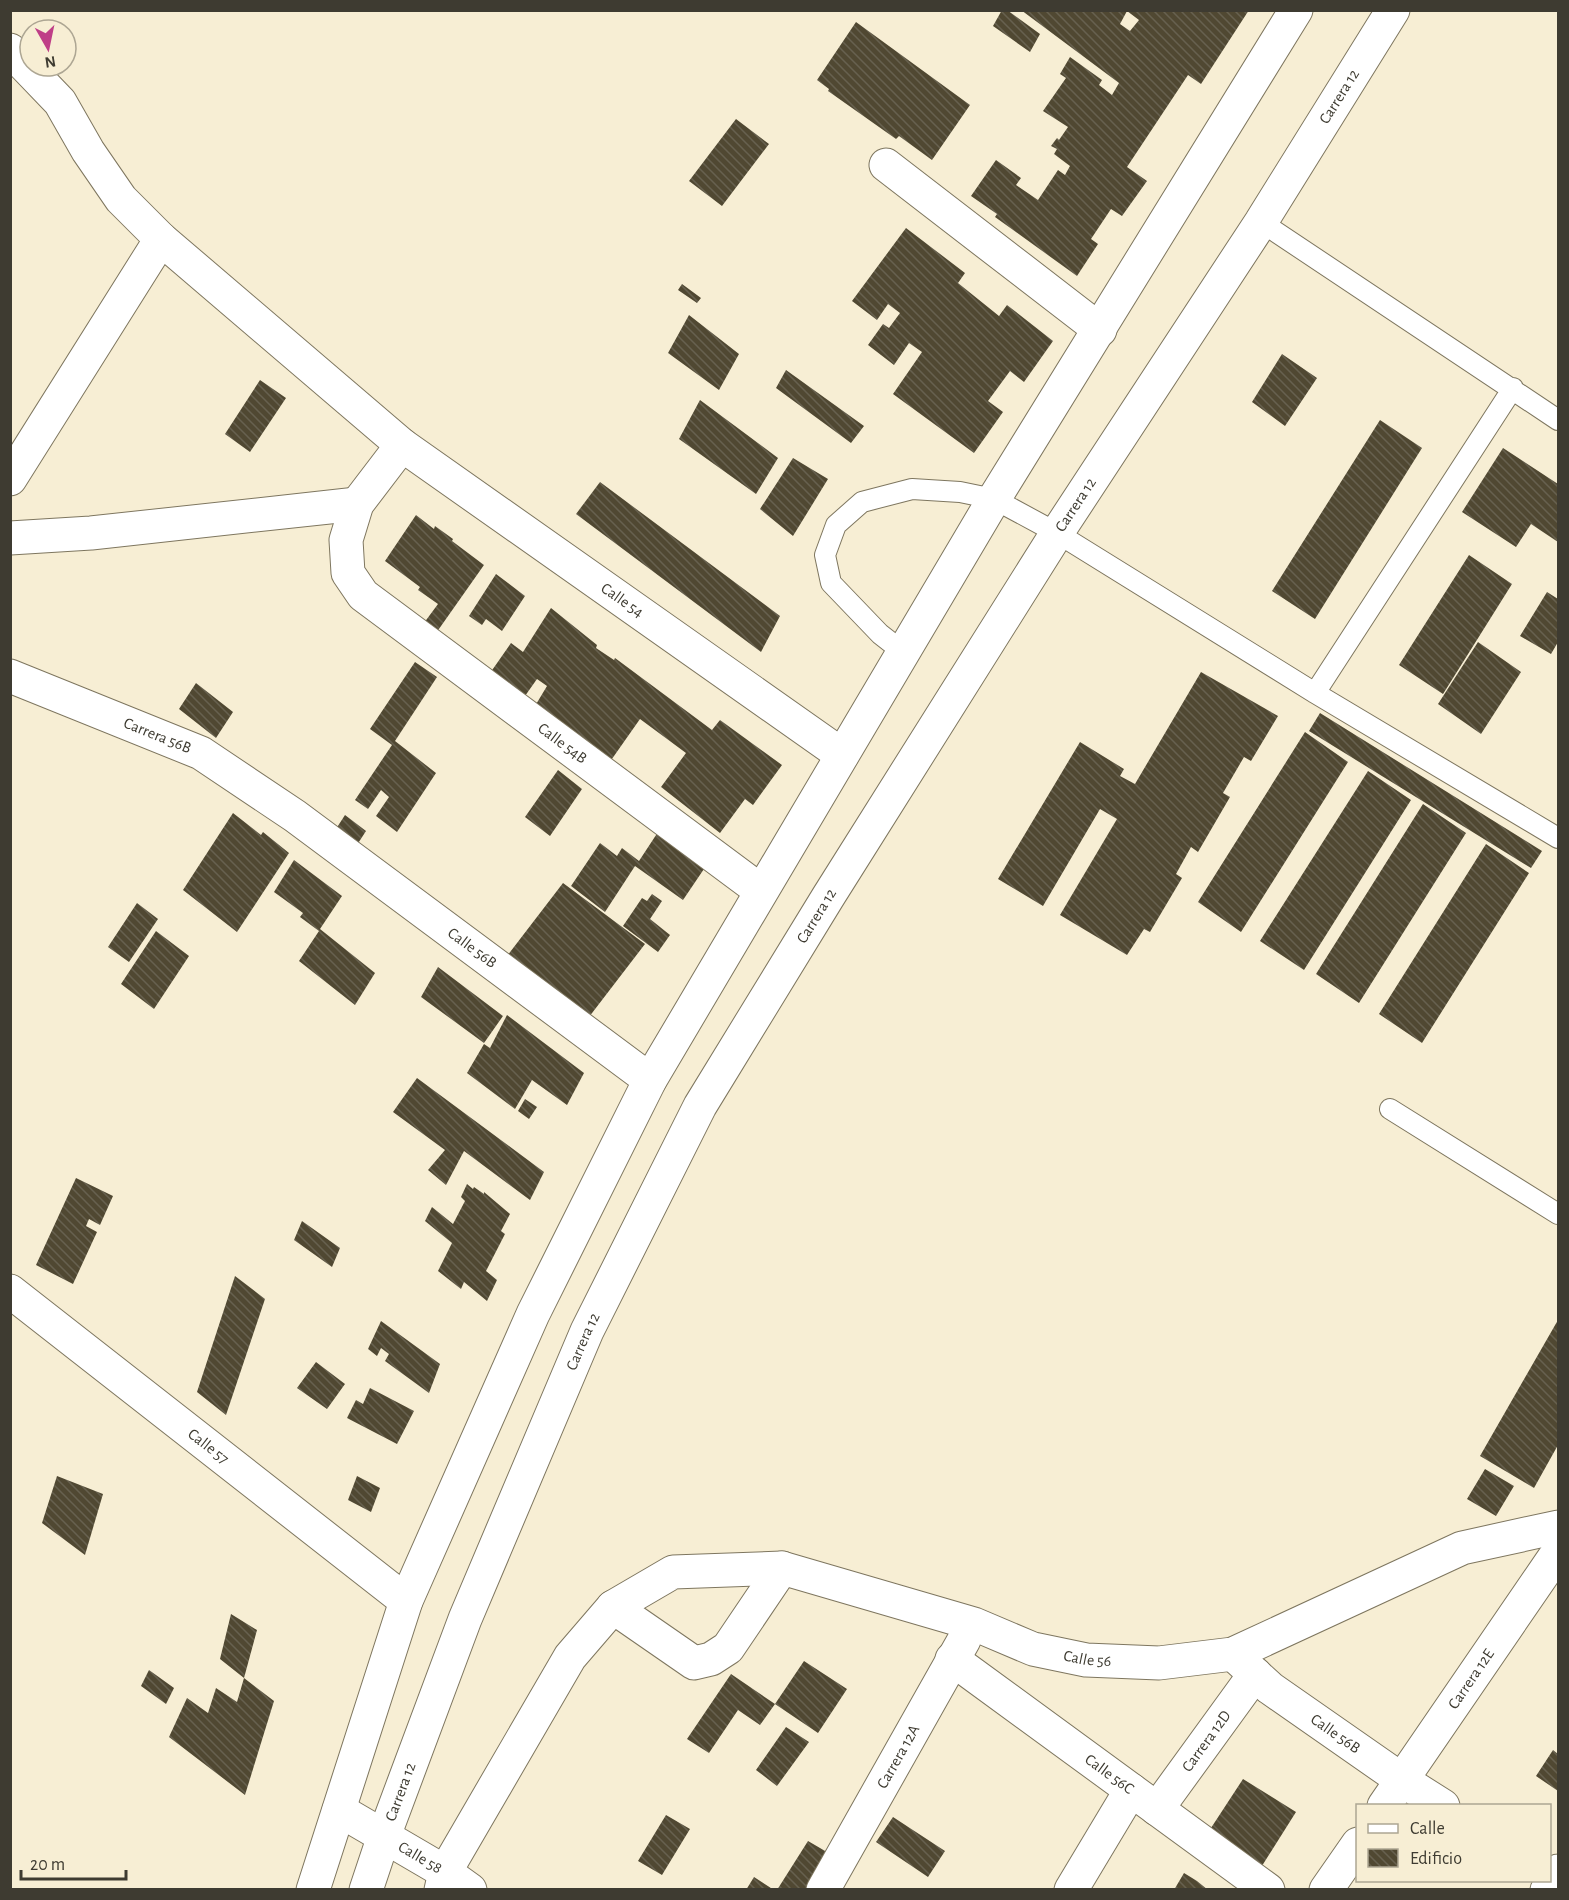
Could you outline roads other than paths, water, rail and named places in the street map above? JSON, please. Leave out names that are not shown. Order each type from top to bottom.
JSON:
[{"type":"street","points":[[313,1890],[406,1601],[533,1314],[650,1080],[994,499],[1296,10]]},
{"type":"street","name":"Carrera 12","points":[[366,1890],[465,1619],[587,1331],[700,1106],[828,897],[1057,533],[1261,222],[1393,10]]},
{"type":"street","name":"Calle 54","points":[[10,50],[60,102],[88,151],[121,200],[161,239],[402,445],[842,755]]},
{"type":"street","points":[[886,165],[1100,330]]},
{"type":"street","points":[[10,479],[161,239]]},
{"type":"street","points":[[10,538],[91,533],[357,504],[402,445]]},
{"type":"street","name":"Calle 54B","points":[[357,504],[346,540],[348,573],[363,595],[761,891]]},
{"type":"street","name":"Carrera 56B","points":[[10,676],[201,753],[295,816]]},
{"type":"street","name":"Calle 56B","points":[[295,816],[650,1080]]},
{"type":"street","name":"Calle 57","points":[[10,1291],[406,1601]]},
{"type":"street","name":"Calle 56","points":[[613,1606],[673,1572],[782,1568],[974,1624],[1034,1649],[1086,1660],[1244,1664],[1462,1548],[1558,1549]]},
{"type":"street","name":"Carrera 12E","points":[[1393,1793],[1558,1549]]},
{"type":"street","points":[[452,1884],[570,1657],[613,1606],[694,1663],[711,1659],[728,1648],[782,1568]]},
{"type":"street","name":"Carrera 12A","points":[[823,1890],[952,1659],[974,1624]]},
{"type":"street","name":"Calle 56C","points":[[952,1659],[1268,1890]]},
{"type":"street","name":"Calle 56B","points":[[1244,1664],[1393,1793],[1435,1804]]},
{"type":"street","name":"Carrera 12D","points":[[1071,1890],[1144,1799],[1244,1664]]},
{"type":"street","name":"Calle 58","points":[[339,1810],[384,1836],[452,1884]]},
{"type":"street","points":[[1326,1890],[1356,1847]]},
{"type":"lane","points":[[1261,222],[1558,420]]},
{"type":"lane","points":[[1315,693],[1513,388]]},
{"type":"lane","points":[[903,652],[873,627],[831,583],[825,555],[836,525],[862,502],[912,489],[960,492],[994,499],[1057,533],[1315,693],[1558,838]]},
{"type":"lane","points":[[1390,1109],[1558,1214]]}]
